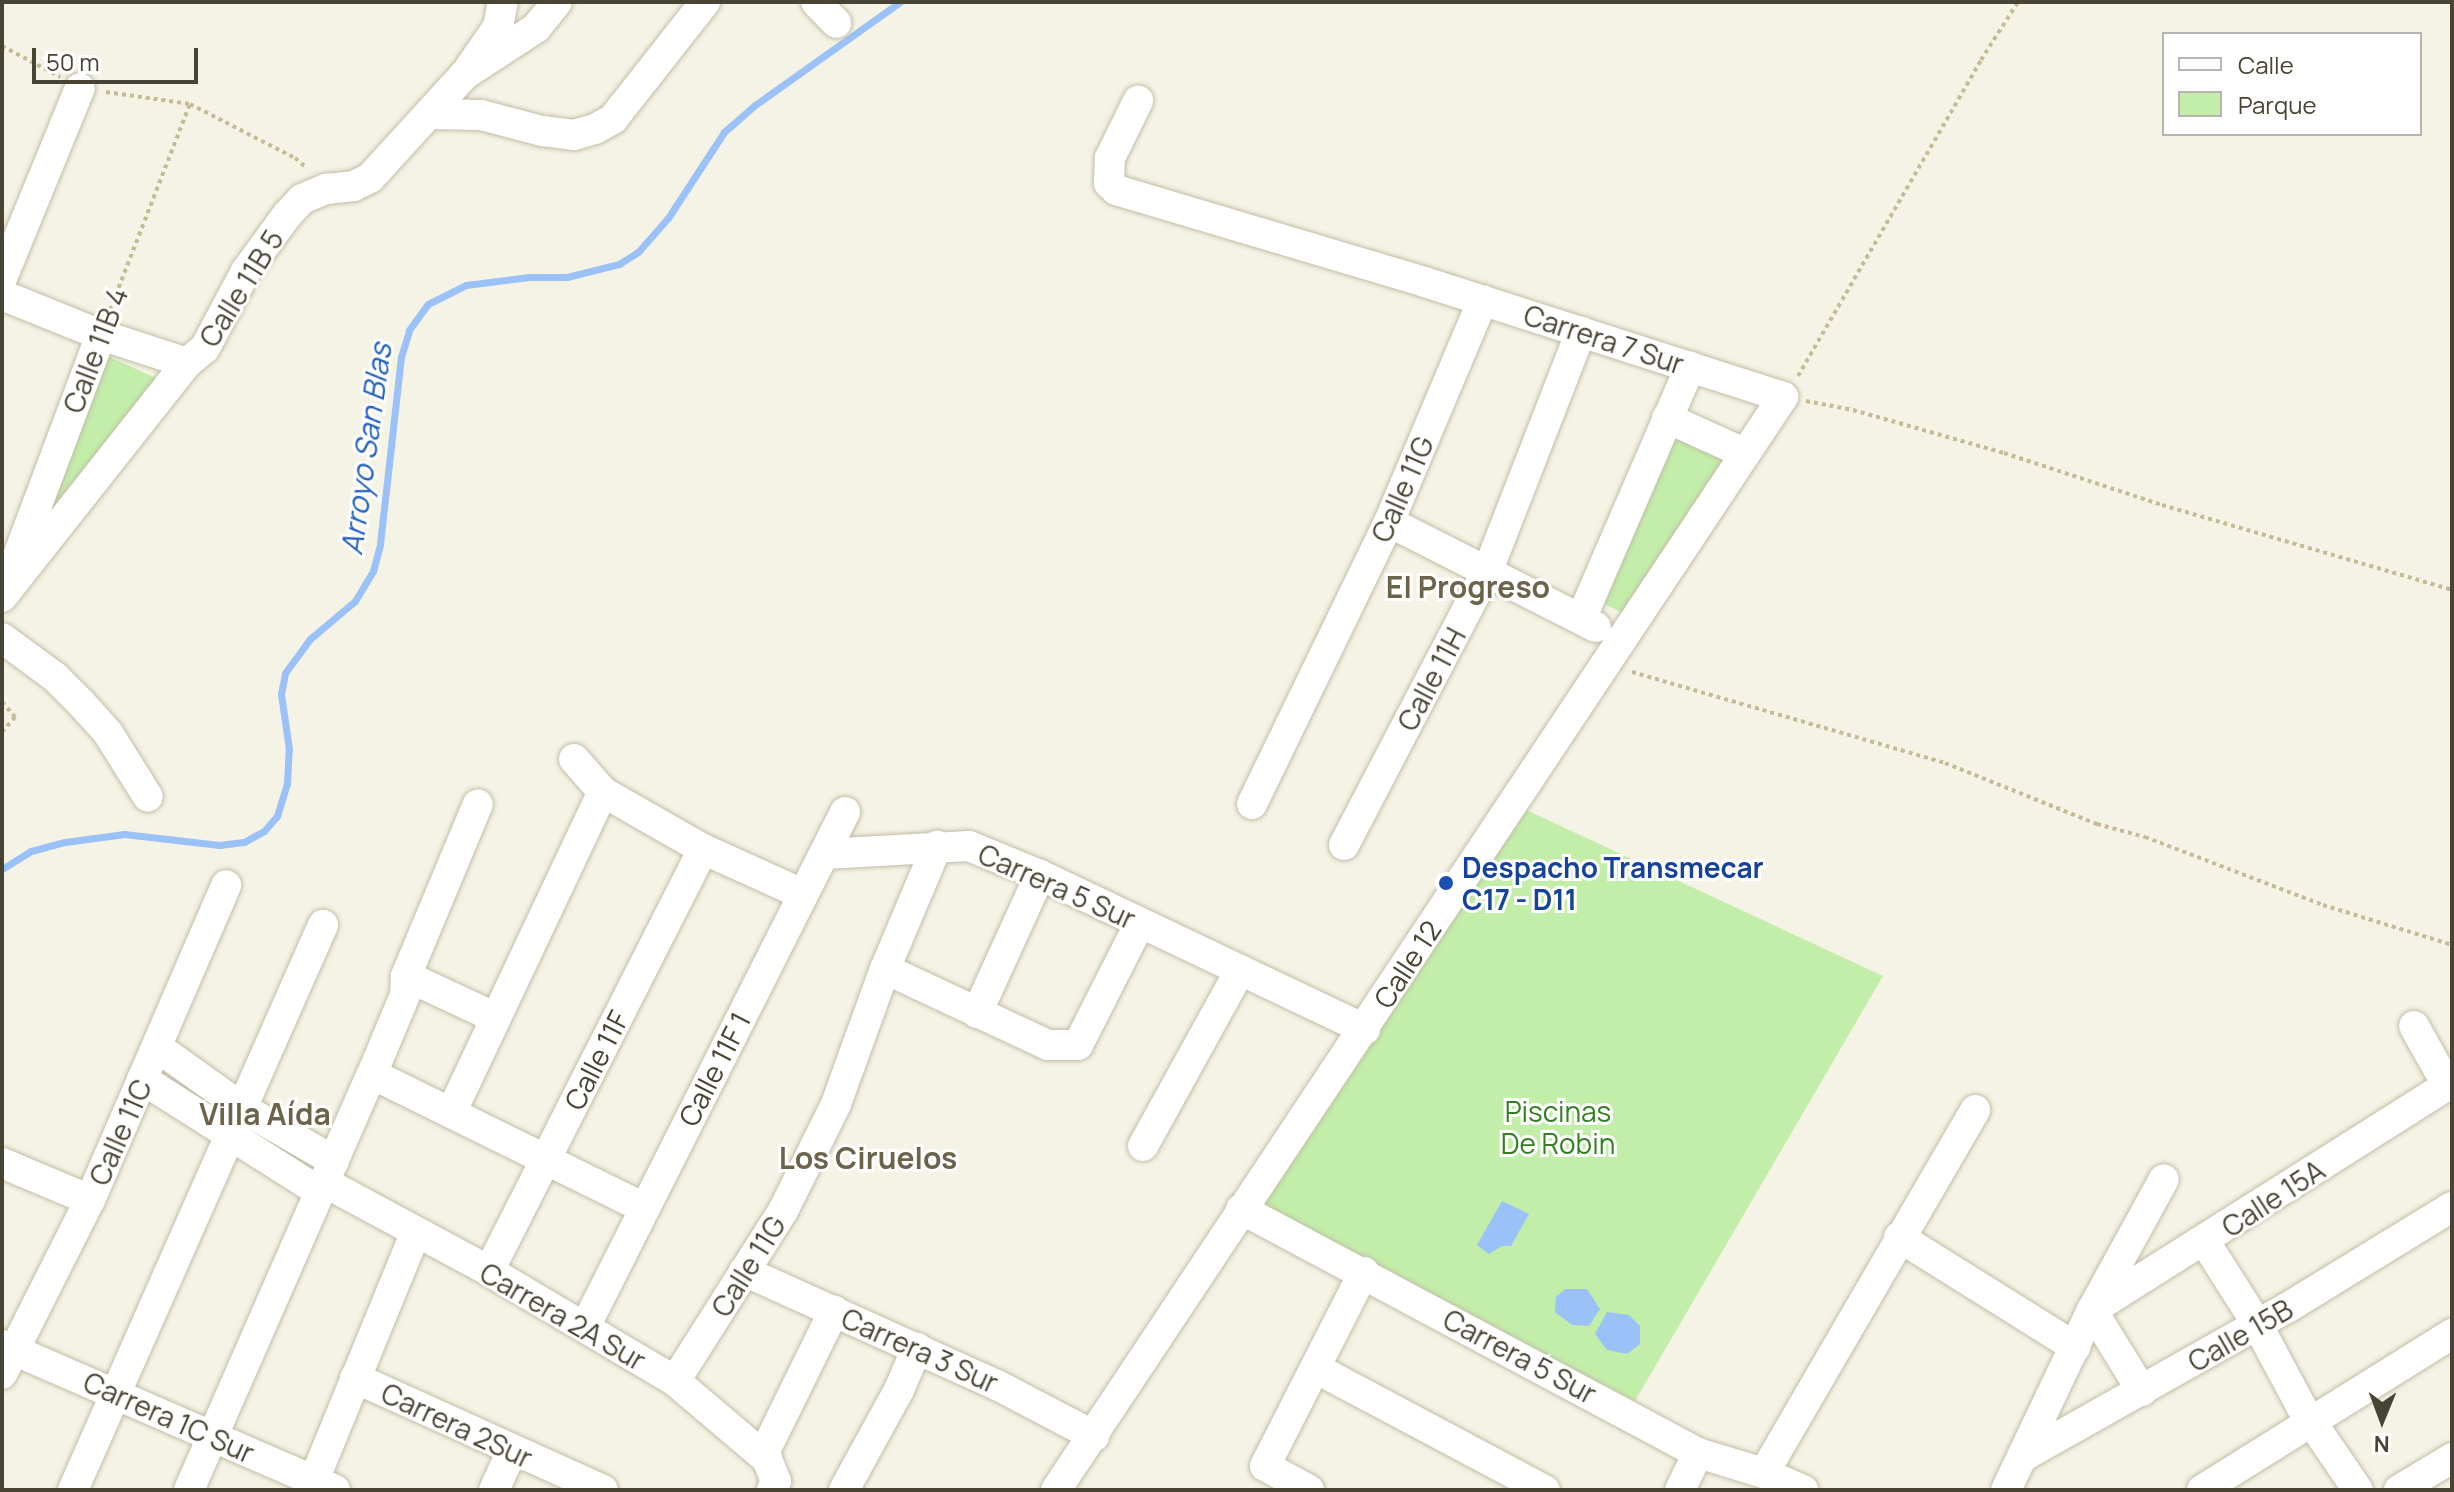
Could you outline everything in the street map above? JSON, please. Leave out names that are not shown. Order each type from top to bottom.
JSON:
[{"type":"street","points":[[464,75],[498,27],[503,2]]},
{"type":"street","name":"Calle 11B 5","points":[[2,597],[187,363],[199,356],[266,240],[302,199],[326,189],[354,186],[370,178],[464,75],[536,28],[557,2]]},
{"type":"street","points":[[431,114],[481,115],[542,131],[574,135],[595,129],[613,119],[705,2]]},
{"type":"street","points":[[2,278],[80,88]]},
{"type":"street","name":"Carrera 7 Sur","points":[[1138,101],[1110,158],[1109,183],[1116,190],[1483,300],[1783,397]]},
{"type":"street","points":[[2,295],[101,335],[187,363]]},
{"type":"street","name":"Calle 11G","points":[[1252,804],[1389,522],[1483,300]]},
{"type":"street","name":"Calle 11H","points":[[1344,845],[1488,570],[1581,332]]},
{"type":"street","name":"Calle 11B 4","points":[[2,597],[101,335]]},
{"type":"street","points":[[1581,619],[1690,367]]},
{"type":"street","name":"Calle 12","points":[[1056,1490],[1783,397]]},
{"type":"street","points":[[1667,418],[1744,453]]},
{"type":"street","points":[[1389,522],[1581,619],[1612,651]]},
{"type":"street","points":[[2,638],[55,677],[82,704],[116,744],[148,797]]},
{"type":"street","points":[[574,759],[603,792],[703,849],[802,894]]},
{"type":"street","points":[[451,1113],[603,792]]},
{"type":"street","points":[[189,1490],[372,1074],[405,995],[406,976],[478,804]]},
{"type":"street","name":"Calle 11F 1","points":[[585,1327],[845,812]]},
{"type":"street","name":"Calle 11G","points":[[675,1381],[783,1211],[836,1104],[885,969],[937,846]]},
{"type":"street","name":"Carrera 5 Sur","points":[[824,854],[969,846],[1040,875],[1365,1029]]},
{"type":"street","name":"Calle 11F","points":[[489,1271],[703,849]]},
{"type":"street","points":[[977,1013],[1040,875]]},
{"type":"street","name":"Calle 11C","points":[[6,1356],[90,1200],[226,885]]},
{"type":"street","points":[[885,969],[1048,1045],[1078,1045],[1140,923]]},
{"type":"street","points":[[73,1490],[323,925]]},
{"type":"street","points":[[1143,1146],[1240,970]]},
{"type":"street","points":[[406,976],[496,1018]]},
{"type":"street","points":[[2414,1026],[2450,1083]]},
{"type":"street","points":[[157,1047],[244,1109],[326,1178]]},
{"type":"street","points":[[372,1074],[644,1208]]},
{"type":"street","points":[[142,1079],[231,1138],[326,1178]]},
{"type":"street","name":"Calle 15A","points":[[2092,1310],[2205,1242],[2450,1083]]},
{"type":"street","points":[[1764,1473],[1975,1110]]},
{"type":"street","points":[[2,1163],[90,1200]]},
{"type":"street","name":"Carrera 2A Sur","points":[[326,1178],[415,1234],[489,1271],[675,1381],[770,1475]]},
{"type":"street","points":[[2006,1490],[2092,1310],[2164,1179]]},
{"type":"street","name":"Calle 15B","points":[[2024,1456],[2142,1391],[2452,1207]]},
{"type":"street","name":"Carrera 5 Sur","points":[[1241,1209],[1698,1453],[1764,1473],[1803,1490]]},
{"type":"street","points":[[320,1487],[355,1378],[415,1234]]},
{"type":"street","points":[[1899,1237],[2075,1347]]},
{"type":"street","points":[[2205,1242],[2257,1324],[2311,1422],[2358,1490]]},
{"type":"street","name":"Carrera 3 Sur","points":[[744,1271],[917,1348],[1062,1417],[1094,1436]]},
{"type":"street","points":[[1309,1490],[1265,1466],[1364,1272]]},
{"type":"street","points":[[2092,1310],[2142,1391]]},
{"type":"street","points":[[770,1475],[834,1311]]},
{"type":"street","points":[[2202,1490],[2452,1334]]},
{"type":"street","points":[[844,1490],[899,1390],[917,1348]]},
{"type":"street","name":"Carrera 1C Sur","points":[[6,1356],[116,1394],[320,1487]]},
{"type":"street","points":[[1317,1369],[1545,1490]]},
{"type":"street","name":"Carrera 2Sur","points":[[355,1378],[603,1490]]},
{"type":"street","points":[[494,1490],[512,1451]]},
{"type":"street","points":[[1680,1490],[1698,1453]]},
{"type":"street","points":[[2399,1490],[2452,1458]]},
{"type":"path","points":[[2018,2],[1783,397],[1853,410],[1989,449],[2162,505],[2452,590]]},
{"type":"path","points":[[2,46],[80,88],[190,104],[295,158],[326,189]]},
{"type":"path","name":"Calle 11B 4","points":[[101,335],[190,104]]},
{"type":"path","points":[[1612,651],[1714,698],[1945,763],[2097,824],[2145,837],[2336,910],[2452,945]]},
{"type":"path","points":[[2,702],[15,717],[2,732]]},
{"type":"green space","points":[[101,353],[158,379],[30,550]]},
{"type":"green space","points":[[1669,423],[1734,454],[1623,613],[1598,601]]},
{"type":"green space","name":"Piscinas De Robin","points":[[1524,809],[1883,976],[1635,1401],[1257,1210]]},
{"type":"water","points":[[1502,1201],[1529,1214],[1511,1246],[1502,1246],[1489,1254],[1477,1245]]},
{"type":"water","points":[[1565,1289],[1587,1289],[1600,1309],[1589,1326],[1572,1325],[1555,1312],[1556,1297]]},
{"type":"water","points":[[1607,1312],[1629,1315],[1640,1326],[1640,1344],[1627,1354],[1607,1350],[1595,1334]]},
{"type":"waterway","name":"Arroyo San Blas","points":[[2,869],[31,851],[65,842],[124,834],[219,845],[244,842],[264,831],[277,816],[287,783],[289,749],[281,694],[285,673],[310,639],[355,601],[373,571],[380,544],[401,357],[409,330],[428,304],[466,285],[529,277],[567,277],[619,264],[638,252],[668,218],[724,132],[755,105],[900,2]]},
{"type":"place","name":"Despacho Transmecar C17 - D11","points":[[1446,883]]},
{"type":"district","name":"El Progreso","points":[[1468,587]]},
{"type":"district","name":"Villa Aída","points":[[265,1114]]},
{"type":"district","name":"Los Ciruelos","points":[[868,1158]]}]
